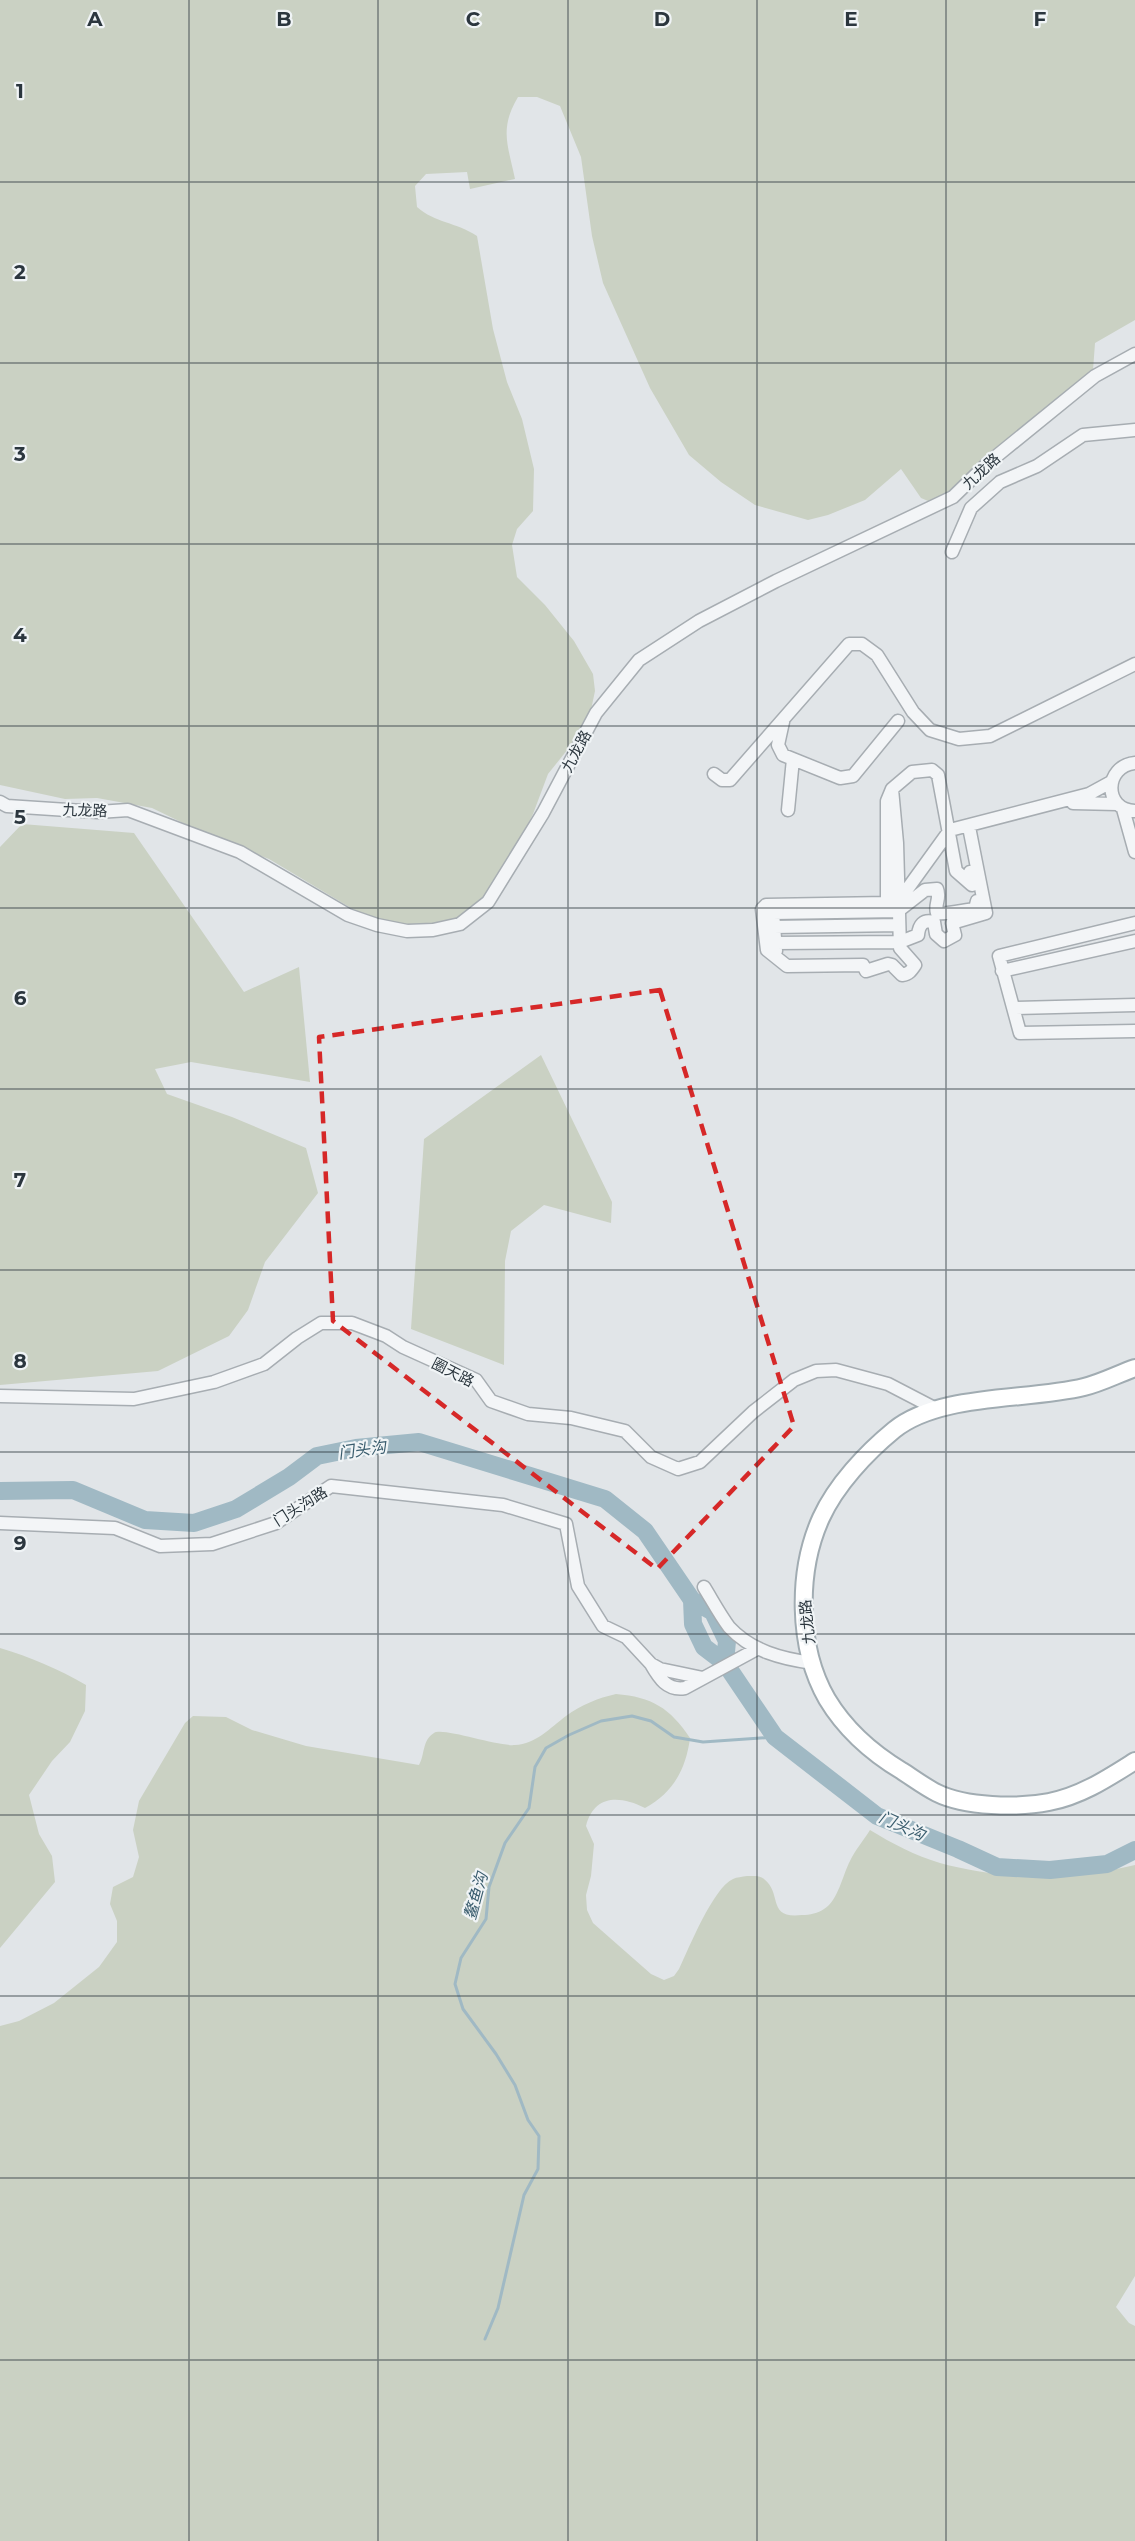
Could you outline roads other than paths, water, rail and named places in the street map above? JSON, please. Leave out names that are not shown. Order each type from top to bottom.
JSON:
[{"type":"main road","name":"九龙路","points":[[1135,1368],[1084,1387],[961,1404],[917,1417],[894,1430],[860,1464],[837,1492],[821,1518],[806,1565],[803,1598],[803,1610],[813,1663],[827,1698],[854,1734],[889,1763],[938,1794],[991,1806],[1050,1802],[1096,1786],[1135,1761]]},
{"type":"street","name":"九龙路","points":[[0,802],[7,806],[87,811],[128,810],[240,852],[308,893],[358,918],[407,930],[433,930],[460,924],[488,902],[543,813],[596,713],[639,660],[699,621],[766,586],[953,497],[988,463],[1095,376],[1135,354]]},
{"type":"street","points":[[952,552],[971,508],[1000,483],[1037,466],[1083,435],[1135,430]]},
{"type":"street","points":[[714,774],[722,780],[730,780],[849,644],[862,644],[877,655],[913,712],[930,730],[959,739],[990,736],[1135,664]]},
{"type":"street","points":[[784,718],[778,745],[783,755],[840,778],[854,776],[898,721]]},
{"type":"street","points":[[788,810],[793,759]]},
{"type":"street","points":[[1135,763],[1126,764],[1119,769],[1111,782],[1110,789],[1125,808],[1135,852]]},
{"type":"street","points":[[768,913],[767,950],[786,966],[863,965],[866,971],[888,964],[902,975],[908,974],[915,966],[900,948],[900,942],[899,925],[894,905],[897,843],[892,789],[912,772],[932,770],[938,775],[961,829],[986,913],[952,923],[955,935],[944,941],[936,934],[934,922],[929,921],[919,926],[918,935],[900,942],[776,943]]},
{"type":"street","points":[[894,905],[961,829],[1089,794],[1111,782]]},
{"type":"street","points":[[1058,803],[1125,808]]},
{"type":"street","points":[[777,958],[774,927],[768,913],[762,909],[766,905],[894,905],[932,888],[937,889],[939,893],[935,907],[937,913],[944,915],[954,910],[975,909],[978,904],[961,829]]},
{"type":"street","points":[[1135,922],[999,956],[1020,1033],[1135,1031]]},
{"type":"street","points":[[774,927],[899,925]]},
{"type":"street","points":[[1002,971],[1135,940]]},
{"type":"street","points":[[1014,1008],[1135,1005]]},
{"type":"street","name":"圈天路","points":[[0,1396],[134,1399],[214,1382],[264,1364],[297,1338],[321,1323],[352,1323],[386,1336],[403,1347],[476,1380],[491,1401],[528,1414],[571,1418],[625,1431],[651,1457],[678,1469],[700,1462],[753,1412],[794,1380],[816,1371],[836,1370],[888,1384],[938,1410]]},
{"type":"street","name":"门头沟路","points":[[0,1524],[115,1528],[160,1546],[212,1544],[276,1523],[331,1486],[502,1505],[567,1524],[578,1586],[596,1617],[603,1626],[626,1637],[651,1664],[681,1675],[703,1678],[756,1649]]},
{"type":"street","points":[[704,1587],[729,1627],[756,1649],[793,1660],[813,1663]]},
{"type":"waterway","name":"门头沟","points":[[0,1491],[73,1490],[145,1520],[194,1523],[236,1509],[289,1477],[317,1456],[356,1448],[419,1442],[605,1499],[645,1531],[692,1600],[693,1624],[704,1647],[725,1663],[775,1737],[877,1816],[997,1867],[1050,1870],[1107,1864],[1135,1850]]},
{"type":"waterway","name":"门头沟","points":[[692,1600],[713,1612],[727,1641],[725,1663]]},
{"type":"waterway","name":"鳌鱼沟","points":[[485,2339],[498,2308],[524,2195],[538,2169],[539,2136],[528,2120],[515,2085],[496,2054],[463,2009],[455,1984],[461,1958],[486,1919],[489,1887],[505,1843],[529,1808],[535,1767],[546,1748],[569,1735],[601,1721],[632,1716],[651,1721],[674,1737],[703,1742],[775,1737]]}]
